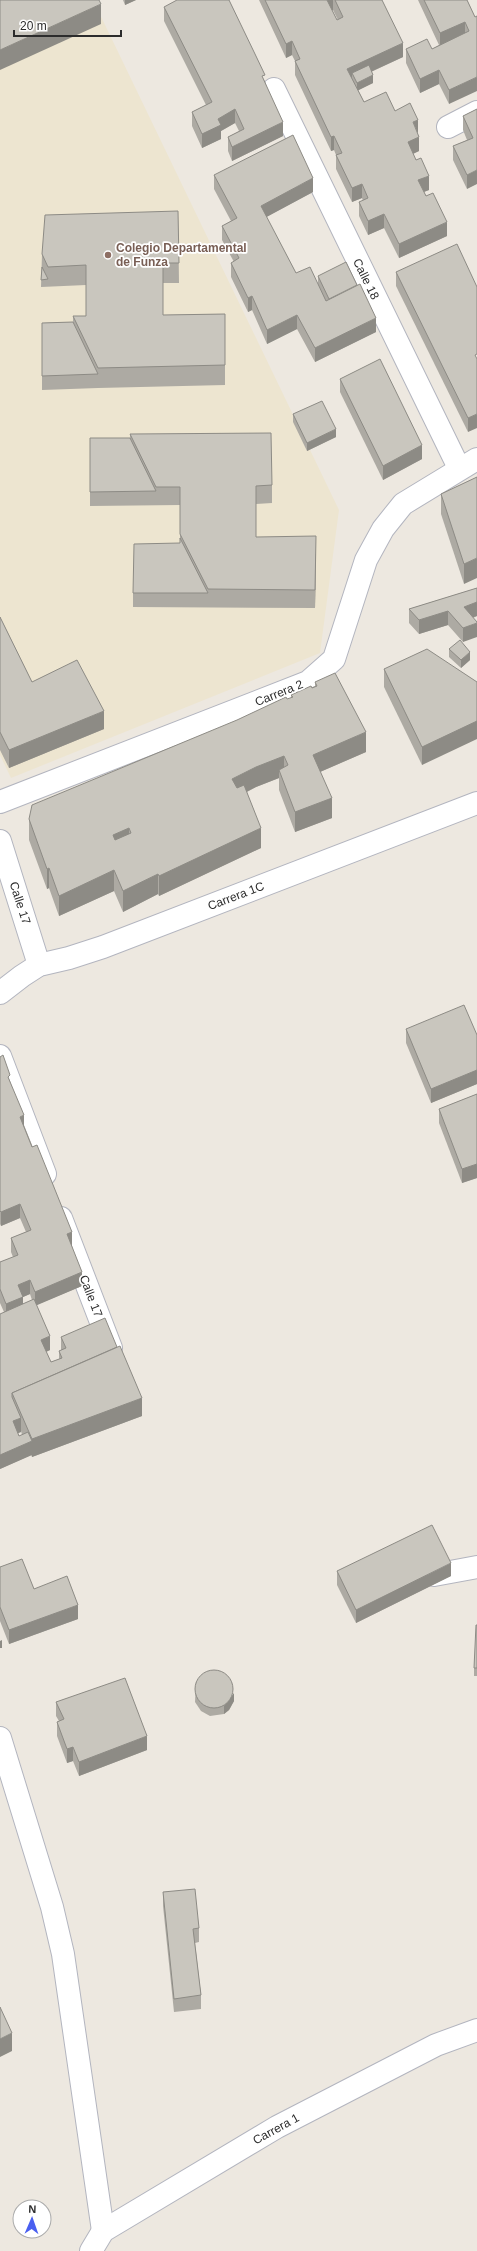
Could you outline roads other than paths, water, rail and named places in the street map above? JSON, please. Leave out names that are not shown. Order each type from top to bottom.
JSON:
[{"type":"street","name":"Calle 18","points":[[274,89],[468,464]]},
{"type":"street","points":[[448,127],[477,112]]},
{"type":"street","name":"Carrera 2","points":[[0,802],[308,682],[334,659],[366,560],[383,529],[403,504],[468,464]]},
{"type":"street","name":"Carrera 1C","points":[[0,993],[39,965],[69,958],[104,947],[477,803]]},
{"type":"street","name":"Calle 17","points":[[0,841],[39,965]]},
{"type":"street","name":"Calle 17","points":[[0,1056],[116,1364]]},
{"type":"street","points":[[434,1575],[477,1567]]},
{"type":"street","points":[[0,1738],[52,1907],[63,1954],[103,2231]]},
{"type":"street","name":"Carrera 1","points":[[91,2251],[103,2231],[277,2127],[436,2045],[477,2030]]},
{"type":"place","name":"Colegio Departamental de Funza","points":[[108,255]]}]
